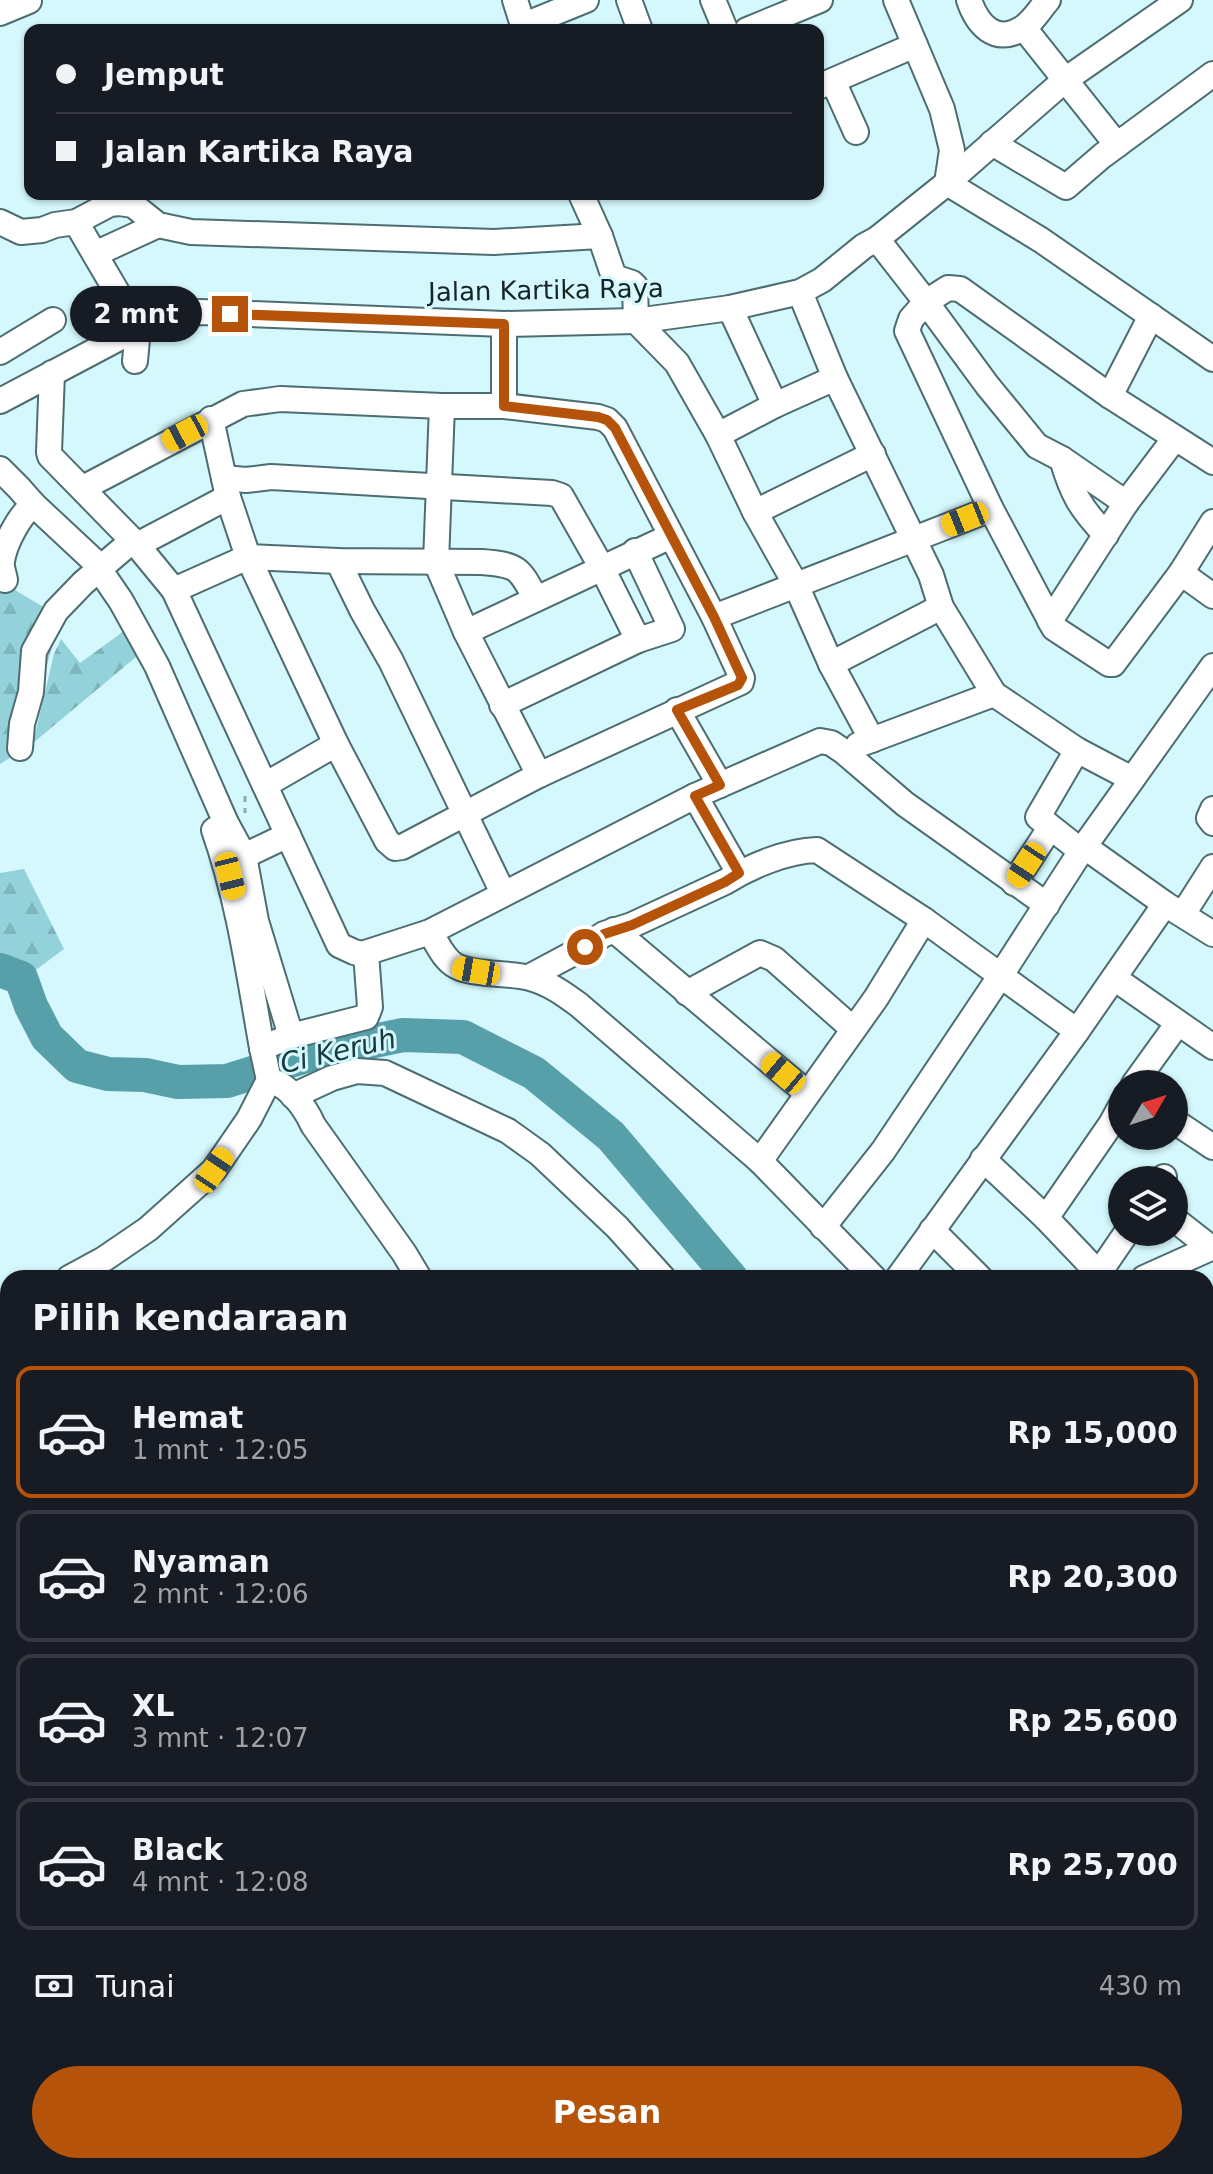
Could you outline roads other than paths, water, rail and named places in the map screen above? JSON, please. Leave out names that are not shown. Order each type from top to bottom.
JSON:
[{"type":"street","points":[[515,0],[521,19],[527,24],[586,0]]},
{"type":"street","points":[[629,0],[638,24]]},
{"type":"street","points":[[713,0],[723,24]]},
{"type":"street","points":[[762,24],[820,0]]},
{"type":"street","points":[[896,0],[942,109],[952,150],[947,183],[1041,240],[1213,359]]},
{"type":"street","points":[[969,0],[973,14],[990,32],[1003,35],[1024,28],[1048,0]]},
{"type":"street","name":"Jalan Kartika Raya","points":[[0,401],[157,318],[200,312],[504,324],[636,321],[730,308],[800,292],[822,280],[947,183],[1065,80],[1180,0]]},
{"type":"street","points":[[0,13],[29,1]]},
{"type":"street","points":[[1024,28],[1117,145]]},
{"type":"street","points":[[856,132],[826,84],[915,45]]},
{"type":"street","points":[[992,143],[1066,187],[1102,156],[1213,74]]},
{"type":"street","points":[[584,200],[614,277],[635,286],[636,321],[677,363],[718,435],[872,740]]},
{"type":"street","points":[[0,222],[21,232],[42,230],[76,222],[110,204],[119,203],[133,205],[158,225],[191,232],[494,242],[600,236]]},
{"type":"street","points":[[76,222],[138,328],[135,361]]},
{"type":"street","points":[[95,254],[158,225]]},
{"type":"street","points":[[877,239],[1037,446],[1062,459],[1126,503]]},
{"type":"street","points":[[1213,462],[1110,396],[960,289],[948,288],[926,302],[911,319],[907,331],[991,509],[1054,628],[1113,664],[1181,573],[1213,522]]},
{"type":"street","points":[[800,292],[835,378],[931,575],[941,607],[994,694],[1077,750],[1132,779]]},
{"type":"street","points":[[730,308],[775,405]]},
{"type":"street","points":[[1110,396],[1151,316]]},
{"type":"street","points":[[0,352],[53,320]]},
{"type":"street","points":[[504,324],[504,406]]},
{"type":"street","points":[[52,373],[49,452],[174,590],[339,945],[354,952],[366,953],[430,932],[695,796],[820,741],[831,743],[843,751],[905,804],[1047,905]]},
{"type":"street","points":[[718,435],[835,378]]},
{"type":"street","points":[[83,488],[211,419],[243,404],[280,399],[504,406],[607,420],[615,428],[714,617],[742,678],[741,682],[539,775],[395,848],[387,841],[336,744],[248,557],[226,488],[211,419]]},
{"type":"street","points":[[442,406],[436,562],[466,632],[539,775]]},
{"type":"street","points":[[1050,621],[1126,503],[1175,438]]},
{"type":"street","points":[[755,512],[873,454]]},
{"type":"street","points":[[1062,459],[1070,487],[1087,515],[1106,535]]},
{"type":"street","points":[[0,469],[27,510],[93,560],[92,575]]},
{"type":"street","points":[[20,748],[22,724],[31,692],[34,651],[56,611],[92,575],[134,543],[226,488],[246,480],[271,477],[438,485],[561,496],[638,640]]},
{"type":"street","points":[[714,617],[991,509]]},
{"type":"street","points":[[5,580],[1,563],[27,510]]},
{"type":"street","points":[[466,632],[671,536]]},
{"type":"street","points":[[502,705],[638,640],[672,629],[635,551]]},
{"type":"street","points":[[174,590],[248,557],[505,564],[524,576],[536,599]]},
{"type":"street","points":[[338,561],[391,661],[503,893]]},
{"type":"street","points":[[1181,573],[1213,596]]},
{"type":"street","points":[[92,575],[121,601],[157,666],[244,856],[256,921],[291,1036]]},
{"type":"street","points":[[831,664],[941,607]]},
{"type":"street","points":[[823,1227],[883,1151],[1083,849],[1213,666]]},
{"type":"street","points":[[843,751],[994,694]]},
{"type":"street","points":[[677,710],[720,785]]},
{"type":"street","points":[[265,785],[336,744]]},
{"type":"street","points":[[1077,750],[1039,819],[1213,934]]},
{"type":"street","points":[[695,796],[739,873]]},
{"type":"street","points":[[1213,809],[1209,818],[1213,823]]},
{"type":"street","points":[[108,1268],[214,1170],[249,1119],[265,1064],[240,917],[214,830],[228,824]]},
{"type":"street","points":[[1014,883],[1050,828]]},
{"type":"street","points":[[244,856],[288,835]]},
{"type":"street","points":[[529,977],[614,930],[632,925],[739,873],[787,855],[817,850],[924,920],[1077,1031]]},
{"type":"street","points":[[904,1270],[1114,978],[1213,867]]},
{"type":"street","points":[[760,1161],[876,998],[924,920]]},
{"type":"street","points":[[614,930],[807,1093]]},
{"type":"street","points":[[430,932],[448,960],[458,968],[529,977],[558,989],[579,1005],[760,1161],[866,1270]]},
{"type":"street","points":[[265,1064],[291,1036],[366,1017],[370,1007],[366,953]]},
{"type":"street","points":[[687,993],[760,953],[774,959],[853,1029]]},
{"type":"street","points":[[1114,978],[1213,1047]]},
{"type":"street","points":[[1144,1070],[1178,1023]]},
{"type":"street","points":[[265,1064],[293,1096],[414,1270]]},
{"type":"street","points":[[293,1096],[332,1078],[357,1071],[385,1073],[508,1131],[551,1164],[617,1227],[656,1270]]},
{"type":"street","points":[[1046,1218],[1108,1128]]},
{"type":"street","points":[[1188,1130],[1213,1147]]},
{"type":"street","points":[[983,1159],[1095,1270]]},
{"type":"street","points":[[932,1230],[972,1270]]},
{"type":"street","points":[[1162,1270],[1212,1248],[1188,1230]]},
{"type":"street","points":[[1105,1270],[1119,1246]]},
{"type":"waterway","name":"Ci Keruh","points":[[0,970],[21,978],[47,1037],[77,1066],[108,1074],[145,1075],[178,1082],[227,1081],[316,1053],[403,1035],[463,1037],[534,1073],[611,1136],[724,1270]]}]
